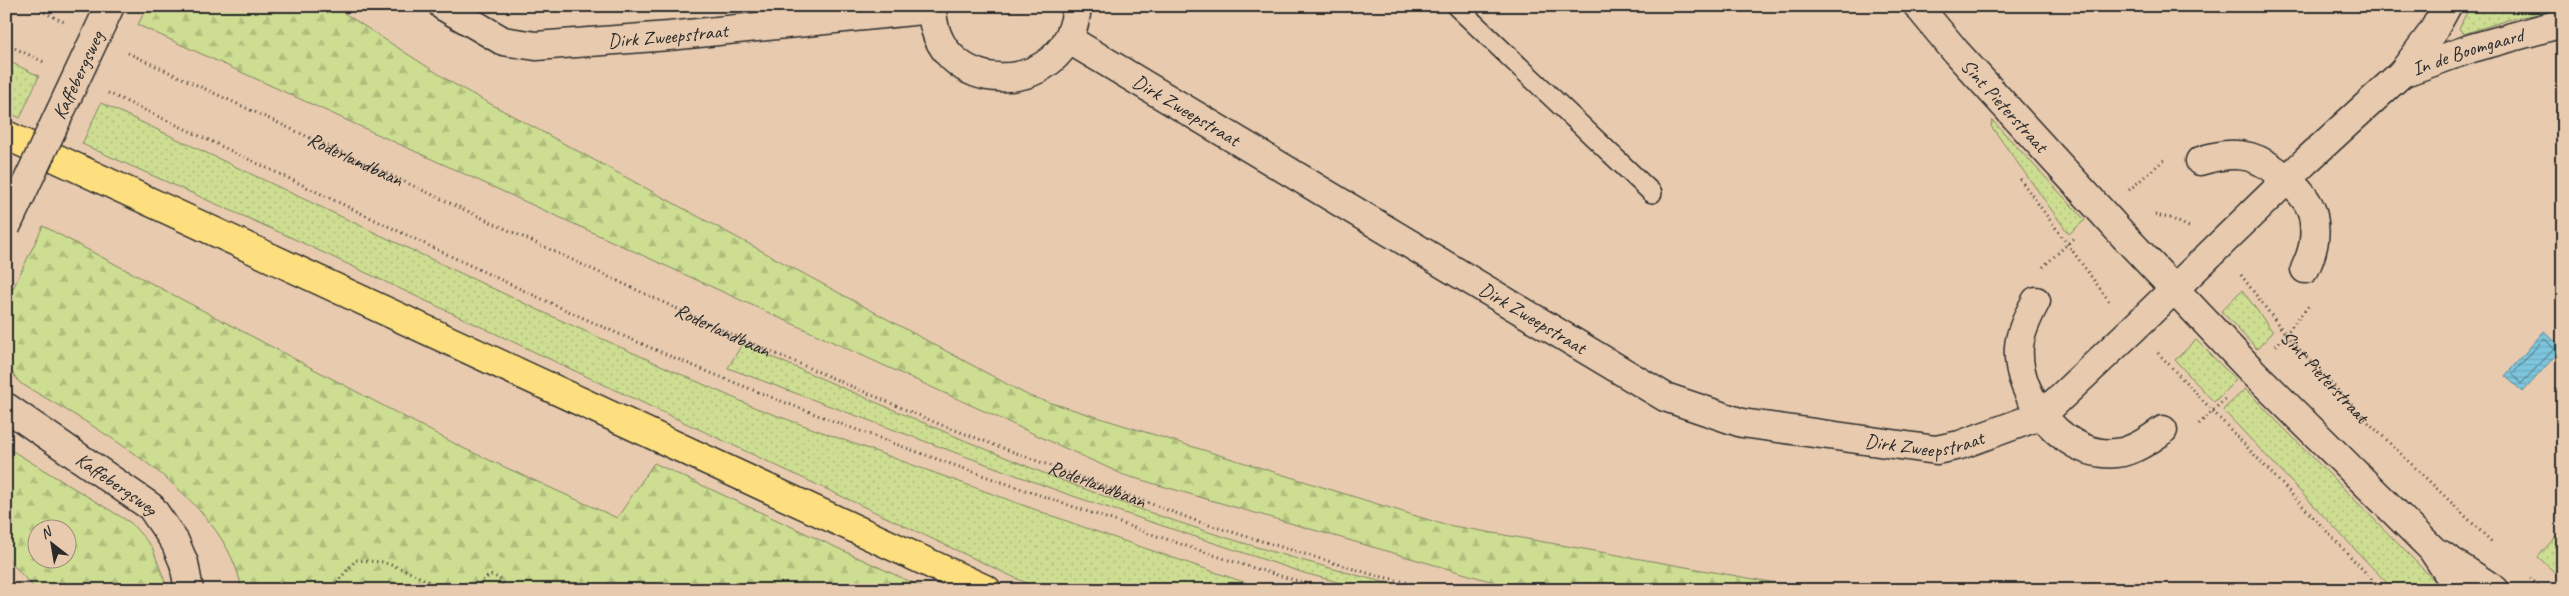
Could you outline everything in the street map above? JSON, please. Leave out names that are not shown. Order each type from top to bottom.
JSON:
[{"type":"main road","points":[[6,135],[987,590]]},
{"type":"street","name":"Kaffebergsweg","points":[[6,227],[110,6]]},
{"type":"street","name":"Dirk Zweepstraat","points":[[443,6],[503,41],[536,46],[669,36],[932,8],[936,32],[948,52],[966,68],[988,76],[1012,78],[1035,72],[1054,58],[1068,39],[1073,28],[1077,6]]},
{"type":"street","name":"Sint Pieterstraat","points":[[1918,6],[1956,52],[2253,372],[2432,549],[2495,590]]},
{"type":"street","name":"In de Boomgaard","points":[[2174,289],[2287,179],[2402,74],[2432,33],[2447,6]]},
{"type":"street","name":"In de Boomgaard","points":[[2402,74],[2472,48],[2535,28],[2563,23]]},
{"type":"street","name":"Dirk Zweepstraat","points":[[1068,39],[1665,397],[1742,423],[1936,450],[1960,445],[2042,415],[2174,289]]},
{"type":"street","points":[[2200,161],[2218,156],[2250,157],[2287,179],[2302,195],[2313,214],[2313,252],[2306,269]]},
{"type":"street","points":[[2036,301],[2019,344],[2018,361],[2026,390],[2042,415],[2061,434],[2077,445],[2098,452],[2122,452],[2144,444],[2164,430]]},
{"type":"street","name":"Kaffebergsweg","points":[[6,407],[151,507],[166,527],[178,549],[184,563],[189,590]]},
{"type":"street","name":"Sint Pieterstraat","points":[[2432,549],[2459,590]]},
{"type":"lane","points":[[1456,6],[1652,193]]},
{"type":"path","points":[[31,6],[65,23]]},
{"type":"path","points":[[6,44],[48,64]]},
{"type":"path","name":"Roderlandbaan","points":[[125,52],[742,339],[939,424],[1202,523],[1374,575],[1441,590]]},
{"type":"path","name":"Roderlandbaan","points":[[107,92],[495,277],[604,327],[767,395],[991,478],[1135,528],[1332,590]]},
{"type":"path","name":"Sint Pieterstraat","points":[[2152,214],[2183,223],[2215,249],[2243,277],[2286,335],[2312,364],[2366,420],[2497,547]]},
{"type":"path","points":[[330,590],[356,560],[382,562],[396,566],[446,590]]},
{"type":"path","points":[[2523,571],[2543,590]]},
{"type":"path","points":[[471,590],[490,575],[499,578],[507,590]]},
{"type":"green space","points":[[147,6],[333,6],[454,84],[1029,396],[1442,524],[1816,590],[1521,590],[1124,475],[138,25]]},
{"type":"green space","points":[[2470,6],[2549,6],[2545,13],[2514,18],[2463,34],[2459,28]]},
{"type":"green space","points":[[6,60],[39,76],[20,118],[6,111]]},
{"type":"green space","points":[[101,103],[549,315],[756,408],[1086,528],[1267,590],[1041,590],[290,237],[82,144]]},
{"type":"green space","points":[[1992,120],[2085,220],[2069,234],[1991,126]]},
{"type":"green space","points":[[43,226],[465,449],[617,518],[654,463],[928,590],[242,590],[231,556],[211,524],[184,495],[153,468],[119,443],[20,383],[6,364],[6,303]]},
{"type":"green space","points":[[2242,290],[2273,332],[2257,349],[2221,311]]},
{"type":"green space","points":[[2196,340],[2236,380],[2214,402],[2175,360]]},
{"type":"green space","points":[[742,344],[966,441],[1086,490],[1272,552],[1415,590],[1367,590],[1304,573],[1064,493],[728,368]]},
{"type":"green space","points":[[2245,389],[2443,590],[2395,590],[2386,582],[2223,410]]},
{"type":"green space","points":[[6,447],[131,523],[152,547],[168,590],[36,590],[6,557]]},
{"type":"green space","points":[[2556,536],[2563,543],[2563,580],[2538,557]]},
{"type":"water","points":[[2544,331],[2562,348],[2523,392],[2505,376]]}]
